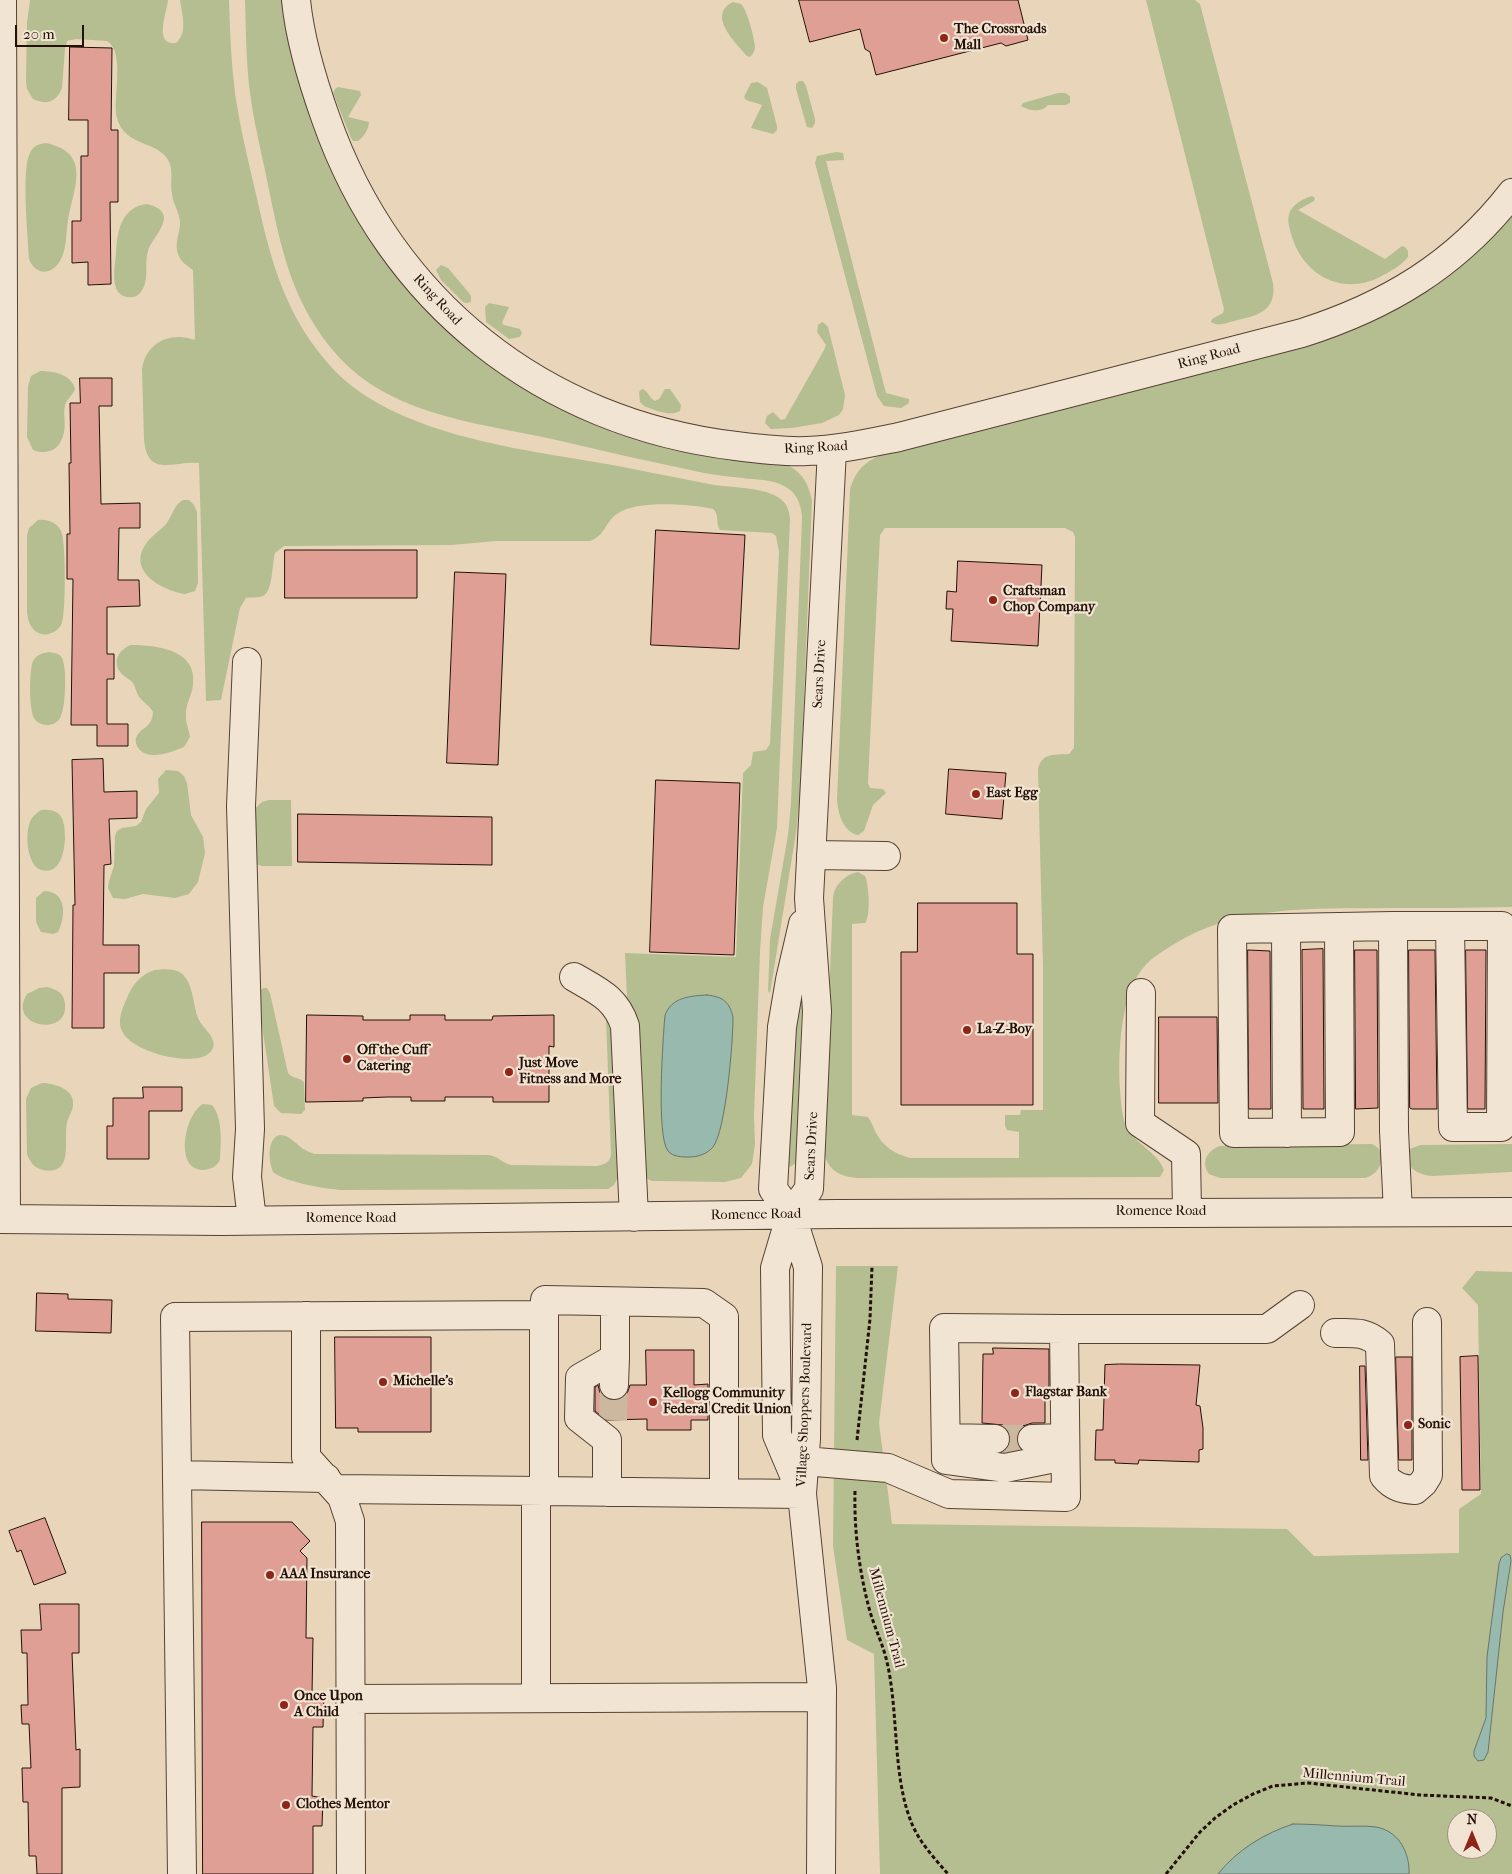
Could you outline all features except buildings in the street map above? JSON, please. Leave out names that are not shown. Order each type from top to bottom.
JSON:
[{"type":"street","points":[[2,0],[3,1219]]},
{"type":"street","name":"Ring Road","points":[[296,0],[300,30],[318,96],[333,139],[351,180],[398,256],[439,304],[466,330],[517,368],[564,394],[639,426],[678,437],[725,445],[780,450],[832,450],[917,432],[1302,333],[1346,318],[1397,293],[1447,260],[1481,228],[1512,193]]},
{"type":"street","name":"Sears Drive","points":[[809,898],[786,1002],[780,1049],[773,1189],[791,1214],[809,1189],[817,1011],[809,898],[832,450]]},
{"type":"street","points":[[247,662],[241,806],[250,1129],[247,1177],[252,1220]]},
{"type":"street","points":[[811,855],[886,856]]},
{"type":"street","points":[[1393,926],[1394,1130],[1398,1212]]},
{"type":"street","points":[[1339,927],[1340,1132],[1234,1133],[1232,929],[1339,927],[1393,926],[1450,926],[1502,926],[1501,1127],[1453,1127],[1450,926]]},
{"type":"street","points":[[1286,928],[1287,1133]]},
{"type":"street","points":[[574,977],[602,993],[613,1002],[621,1013],[625,1026],[634,1217]]},
{"type":"street","points":[[1141,993],[1140,1123],[1186,1154],[1187,1212]]},
{"type":"street","name":"Romence Road","points":[[3,1219],[252,1220],[791,1214],[1512,1212]]},
{"type":"street","name":"Village Shoppers Boulevard","points":[[791,1214],[808,1267],[802,1494]]},
{"type":"street","name":"Village Shoppers Boulevard","points":[[791,1214],[775,1268],[777,1435],[802,1494]]},
{"type":"street","points":[[536,1698],[545,1300],[704,1303],[724,1317],[724,1493]]},
{"type":"street","points":[[614,1386],[615,1302]]},
{"type":"street","points":[[1065,1447],[1005,1468],[946,1460],[944,1328],[1267,1329],[1300,1305]]},
{"type":"street","points":[[182,1874],[175,1317],[544,1315]]},
{"type":"street","points":[[306,1316],[306,1457],[342,1497],[350,1521],[351,1874]]},
{"type":"street","points":[[1335,1333],[1359,1332],[1371,1336],[1380,1344],[1384,1476],[1390,1483],[1402,1489],[1415,1490],[1428,1475],[1427,1322]]},
{"type":"street","points":[[804,1461],[888,1468],[949,1494],[1066,1497],[1064,1329]]},
{"type":"street","points":[[607,1492],[610,1430],[579,1418],[580,1378],[615,1358]]},
{"type":"street","points":[[946,1438],[995,1439]]},
{"type":"street","points":[[1032,1439],[1065,1447]]},
{"type":"street","points":[[177,1475],[331,1484],[540,1491],[802,1494],[820,1659],[822,1697],[821,1874]]},
{"type":"street","points":[[350,1699],[822,1697]]},
{"type":"path","name":"Millennium Trail","points":[[872,1266],[870,1319],[855,1464],[855,1506],[861,1574],[869,1610],[887,1661],[905,1800],[913,1825],[928,1851],[948,1874]]},
{"type":"path","name":"Millennium Trail","points":[[1166,1874],[1200,1832],[1215,1818],[1239,1801],[1273,1786],[1308,1783],[1420,1795],[1491,1798],[1512,1806]]},
{"type":"green space","points":[[30,0],[168,0],[163,34],[169,43],[176,43],[180,39],[183,29],[180,0],[229,0],[237,106],[244,143],[274,266],[282,288],[303,330],[334,370],[359,391],[389,409],[422,423],[456,434],[528,451],[712,485],[758,490],[774,495],[786,504],[790,519],[777,828],[763,907],[754,1116],[755,1144],[752,1164],[741,1178],[725,1182],[652,1181],[642,1176],[634,1158],[625,953],[736,957],[743,773],[751,765],[753,752],[766,750],[770,744],[779,552],[776,536],[772,533],[720,530],[713,509],[664,504],[636,507],[617,514],[599,536],[590,541],[496,541],[452,545],[284,546],[275,553],[269,589],[261,597],[246,598],[240,608],[221,700],[206,701],[199,463],[163,465],[156,463],[150,459],[146,451],[144,439],[142,369],[144,360],[154,346],[161,341],[177,337],[195,340],[193,270],[182,261],[177,250],[180,219],[173,198],[170,164],[159,151],[135,140],[121,128],[116,109],[116,55],[113,47],[107,41],[76,39],[67,41],[60,93],[54,100],[46,102],[33,99],[27,89],[26,81],[27,23]]},
{"type":"green space","points":[[245,0],[283,0],[292,53],[306,105],[325,156],[353,209],[383,256],[489,361],[781,462],[798,472],[808,487],[812,501],[800,796],[796,833],[770,993],[768,991],[770,939],[788,835],[791,803],[802,517],[797,498],[787,488],[773,482],[704,473],[465,421],[409,404],[383,391],[358,375],[337,355],[309,316],[299,296],[284,253],[252,105],[247,58]]},
{"type":"green space","points":[[1146,0],[1195,0],[1200,4],[1273,283],[1272,300],[1268,306],[1263,311],[1250,317],[1222,324],[1211,322],[1212,319],[1223,313],[1224,309]]},
{"type":"green space","points":[[733,2],[741,4],[746,11],[755,46],[754,52],[750,57],[731,37],[723,21],[722,14],[725,8]]},
{"type":"green space","points":[[799,81],[803,81],[806,86],[815,119],[812,128],[807,127],[796,89],[796,84]]},
{"type":"green space","points":[[758,82],[767,88],[777,126],[777,130],[773,134],[751,128],[762,105],[746,100],[744,97],[751,83]]},
{"type":"green space","points":[[338,87],[360,91],[361,95],[348,117],[369,122],[368,128],[358,141],[353,141],[351,138],[333,93]]},
{"type":"green space","points":[[1058,93],[1065,93],[1070,96],[1070,103],[1066,105],[1048,105],[1045,108],[1035,110],[1021,106],[1023,103]]},
{"type":"green space","points":[[46,143],[60,148],[70,155],[75,163],[76,184],[62,256],[56,266],[43,272],[35,268],[29,259],[25,188],[27,161],[30,153],[36,146]]},
{"type":"green space","points":[[836,152],[843,153],[844,160],[826,161],[886,393],[909,399],[909,403],[901,408],[884,406],[877,396],[815,163],[817,156]]},
{"type":"green space","points":[[1312,196],[1315,198],[1314,201],[1298,210],[1385,259],[1402,246],[1408,251],[1408,257],[1391,271],[1366,282],[1339,283],[1315,272],[1298,251],[1288,220],[1290,211],[1295,205]]},
{"type":"green space","points":[[147,204],[163,213],[164,219],[148,251],[144,287],[136,296],[127,297],[121,295],[118,291],[114,279],[119,229],[126,215],[131,210]]},
{"type":"green space","points":[[1512,213],[1512,907],[1331,908],[1276,912],[1222,922],[1196,932],[1153,958],[1144,967],[1135,981],[1128,998],[1120,1040],[1119,1063],[1121,1104],[1124,1120],[1131,1134],[1160,1163],[1164,1170],[1160,1177],[857,1178],[843,1175],[833,1170],[824,1154],[823,1147],[833,898],[841,881],[849,875],[858,872],[865,876],[869,907],[865,923],[852,924],[852,1115],[868,1117],[885,1145],[894,1152],[910,1158],[1019,1158],[1019,1132],[1007,1130],[1005,1115],[1020,1115],[1021,1110],[1043,1110],[1043,967],[1038,769],[1046,757],[1069,754],[1074,748],[1075,537],[1073,532],[1065,528],[885,528],[880,535],[868,783],[870,788],[883,789],[886,793],[873,805],[864,831],[858,835],[845,826],[840,816],[837,800],[850,490],[858,472],[866,463],[884,454],[1360,325],[1402,305],[1443,280],[1467,260]]},
{"type":"green space","points":[[441,265],[448,268],[469,293],[471,302],[463,302],[441,280],[436,270]]},
{"type":"green space","points":[[489,303],[509,307],[502,323],[520,329],[522,333],[520,337],[509,339],[486,322],[485,307]]},
{"type":"green space","points":[[822,322],[828,327],[845,395],[843,409],[839,415],[822,423],[771,429],[765,423],[767,416],[773,412],[781,420],[785,419],[824,350],[826,345],[817,332],[818,325]]},
{"type":"green space","points":[[40,371],[61,374],[70,380],[75,389],[65,405],[65,429],[60,443],[53,450],[44,452],[33,450],[27,437],[28,386],[31,376]]},
{"type":"green space","points":[[642,389],[655,401],[659,399],[665,389],[670,389],[681,405],[680,411],[667,413],[644,406],[640,402],[639,392]]},
{"type":"green space","points":[[183,500],[189,500],[197,512],[198,583],[195,591],[185,594],[159,585],[145,573],[141,565],[141,556],[146,543],[166,524],[177,504]]},
{"type":"green space","points":[[38,520],[45,520],[57,525],[63,537],[65,591],[63,616],[60,627],[50,634],[38,633],[32,628],[27,612],[27,535],[29,528]]},
{"type":"green space","points":[[131,645],[163,648],[174,652],[189,664],[193,673],[193,685],[186,717],[190,737],[184,747],[154,755],[143,753],[137,746],[136,738],[151,722],[153,712],[139,696],[133,683],[118,669],[117,660],[120,652]]},
{"type":"green space","points":[[49,652],[58,654],[62,658],[65,670],[65,688],[64,706],[60,718],[51,725],[47,725],[36,721],[32,714],[30,681],[34,659]]},
{"type":"green space","points":[[166,770],[178,771],[184,776],[187,783],[191,815],[203,837],[205,853],[198,882],[189,894],[175,898],[143,894],[125,899],[113,898],[108,888],[114,866],[115,836],[117,831],[122,828],[136,826],[141,822],[146,809],[159,793],[158,779]]},
{"type":"green space","points":[[269,800],[291,800],[292,866],[262,866],[253,863],[250,813],[262,802]]},
{"type":"green space","points":[[41,810],[54,811],[61,817],[64,827],[64,850],[60,862],[53,869],[47,871],[36,867],[32,861],[27,838],[29,823]]},
{"type":"green space","points":[[44,891],[57,895],[63,906],[61,926],[58,932],[53,934],[41,932],[36,922],[36,898]]},
{"type":"green space","points":[[155,970],[175,970],[185,977],[192,993],[198,1019],[214,1043],[213,1048],[208,1054],[200,1058],[189,1059],[162,1055],[137,1045],[128,1039],[122,1031],[120,1023],[121,1014],[129,993],[141,977]]},
{"type":"green space","points":[[47,987],[62,994],[65,1004],[64,1015],[58,1021],[40,1024],[31,1021],[25,1014],[23,1005],[27,994],[39,988]]},
{"type":"green space","points":[[263,988],[267,988],[270,993],[288,1073],[304,1082],[305,1110],[301,1114],[281,1113],[274,1106],[258,999]]},
{"type":"green space","points":[[800,1001],[802,1005],[796,1163],[790,1167],[787,1164],[795,1005]]},
{"type":"green space","points":[[613,1011],[619,1175],[614,1185],[608,1189],[341,1190],[295,1182],[278,1176],[273,1172],[270,1147],[274,1138],[283,1135],[303,1149],[315,1154],[489,1155],[511,1165],[597,1166],[604,1164],[611,1155],[606,1016]]},
{"type":"green space","points":[[42,1083],[63,1088],[73,1099],[73,1107],[66,1130],[64,1162],[60,1167],[53,1170],[37,1168],[27,1154],[26,1099],[31,1088]]},
{"type":"green space","points":[[203,1104],[212,1105],[216,1110],[220,1124],[221,1139],[220,1160],[214,1167],[204,1170],[194,1168],[188,1161],[185,1152],[187,1129],[191,1118]]},
{"type":"green space","points":[[1372,1144],[1381,1152],[1381,1162],[1379,1168],[1371,1176],[1365,1178],[1220,1178],[1209,1174],[1205,1165],[1209,1153],[1220,1146]]},
{"type":"green space","points":[[1512,1144],[1512,1172],[1432,1176],[1416,1172],[1409,1165],[1408,1160],[1410,1149],[1420,1145]]},
{"type":"green space","points":[[836,1266],[898,1266],[879,1423],[892,1524],[1287,1529],[1314,1556],[1459,1553],[1459,1509],[1481,1494],[1478,1305],[1462,1288],[1476,1271],[1512,1272],[1512,1874],[880,1874],[874,1654],[847,1640],[833,1546]]},
{"type":"water","points":[[707,995],[724,1001],[730,1007],[733,1017],[730,1065],[722,1123],[718,1138],[708,1152],[699,1156],[678,1156],[668,1151],[664,1142],[662,1127],[661,1086],[665,1015],[672,1004],[677,1001],[688,997]]},
{"type":"water","points":[[1507,1554],[1510,1555],[1511,1561],[1503,1612],[1488,1752],[1484,1760],[1478,1761],[1474,1756],[1474,1751],[1486,1718],[1487,1657],[1499,1564],[1501,1558]]},
{"type":"water","points":[[1293,1824],[1371,1826],[1384,1829],[1402,1844],[1408,1858],[1409,1874],[1218,1874],[1234,1857],[1252,1843],[1272,1832]]},
{"type":"tunnel","points":[[613,1420],[614,1385]]},
{"type":"tunnel","points":[[995,1439],[1032,1439]]},
{"type":"place","name":"The Crossroads Mall","points":[[944,38]]},
{"type":"place","name":"Craftsman Chop Company","points":[[993,600]]},
{"type":"place","name":"East Egg","points":[[976,794]]},
{"type":"place","name":"La-Z-Boy","points":[[967,1030]]},
{"type":"place","name":"Off the Cuff Catering","points":[[347,1059]]},
{"type":"place","name":"Just Move Fitness and More","points":[[509,1072]]},
{"type":"place","name":"Michelle's","points":[[383,1382]]},
{"type":"place","name":"Flagstar Bank","points":[[1015,1393]]},
{"type":"place","name":"Kellogg Community Federal Credit Union","points":[[653,1402]]},
{"type":"place","name":"Sonic","points":[[1408,1425]]},
{"type":"place","name":"AAA Insurance","points":[[270,1575]]},
{"type":"place","name":"Once Upon A Child","points":[[284,1705]]},
{"type":"place","name":"Clothes Mentor","points":[[286,1805]]}]
